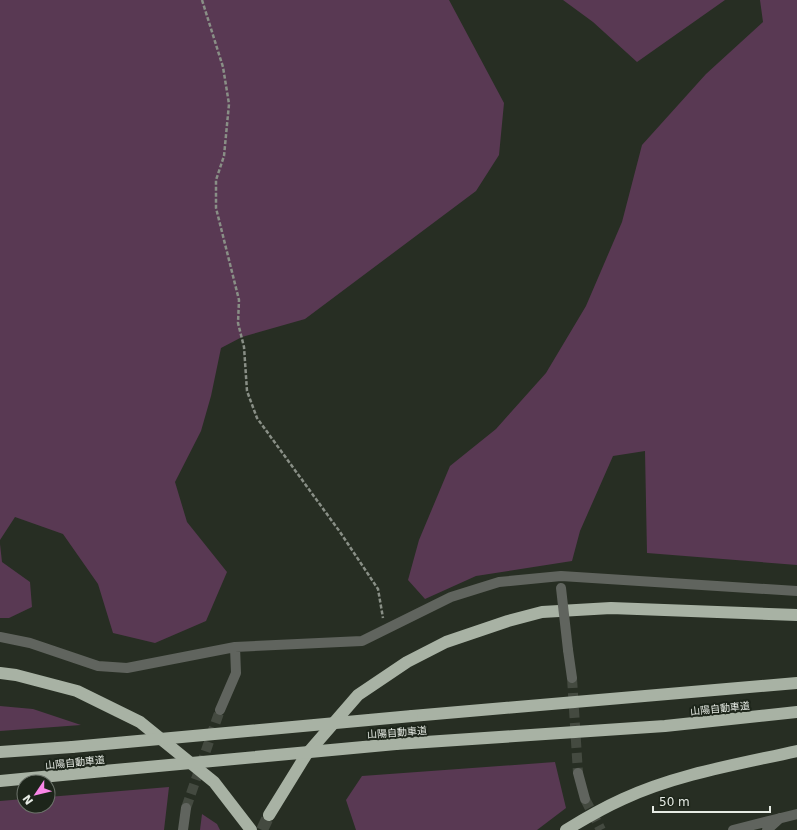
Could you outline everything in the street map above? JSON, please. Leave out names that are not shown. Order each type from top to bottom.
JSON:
[{"type":"highway","points":[[269,815],[306,755],[358,695],[407,662],[446,642],[542,612],[611,608],[797,615]]},
{"type":"highway","points":[[0,673],[16,675],[77,691],[140,722],[214,782],[251,830]]},
{"type":"highway","name":"山陽自動車道","points":[[0,752],[72,747],[797,683]]},
{"type":"highway","name":"山陽自動車道","points":[[0,781],[396,744],[665,726],[797,712]]},
{"type":"highway","points":[[566,830],[623,799],[670,782],[730,766],[797,751]]},
{"type":"street","points":[[561,576],[561,588],[572,678]]},
{"type":"street","points":[[0,637],[30,643],[98,666],[127,668],[235,647],[362,641],[451,597],[499,582],[561,576],[797,591]]},
{"type":"street","points":[[220,710],[236,673],[235,647]]},
{"type":"street","points":[[578,773],[585,799]]},
{"type":"street","points":[[183,830],[186,808]]},
{"type":"street","points":[[733,830],[797,814]]},
{"type":"street","points":[[767,830],[781,817]]},
{"type":"path","points":[[202,0],[223,67],[229,104],[224,156],[216,180],[216,208],[239,300],[238,323],[244,347],[247,390],[257,418],[344,538],[378,589],[384,630]]},
{"type":"shaded area","points":[[0,0],[449,0],[504,103],[499,155],[476,191],[305,319],[242,337],[221,348],[211,396],[201,431],[175,482],[187,522],[227,572],[206,621],[155,643],[113,633],[98,584],[63,534],[15,517],[0,540]]},
{"type":"shaded area","points":[[563,0],[725,0],[637,62],[593,22]]},
{"type":"shaded area","points":[[760,0],[797,0],[797,565],[647,553],[645,451],[613,456],[580,531],[572,561],[476,576],[425,599],[408,580],[419,540],[450,466],[496,429],[546,373],[586,306],[622,222],[642,145],[706,74],[763,22]]},
{"type":"shaded area","points":[[0,544],[2,562],[30,582],[32,607],[9,618],[0,618]]},
{"type":"shaded area","points":[[0,706],[33,709],[81,725],[0,731]]},
{"type":"shaded area","points":[[555,762],[566,808],[537,830],[356,830],[346,800],[362,776]]},
{"type":"shaded area","points":[[169,787],[164,830],[0,830],[0,801],[16,800],[16,814],[56,814],[56,796]]},
{"type":"shaded area","points":[[202,814],[217,824],[220,830],[200,830]]},
{"type":"tunnel","points":[[572,678],[578,773]]},
{"type":"tunnel","points":[[186,808],[220,710]]},
{"type":"tunnel","points":[[585,799],[601,830]]},
{"type":"tunnel","points":[[262,830],[269,815]]}]
